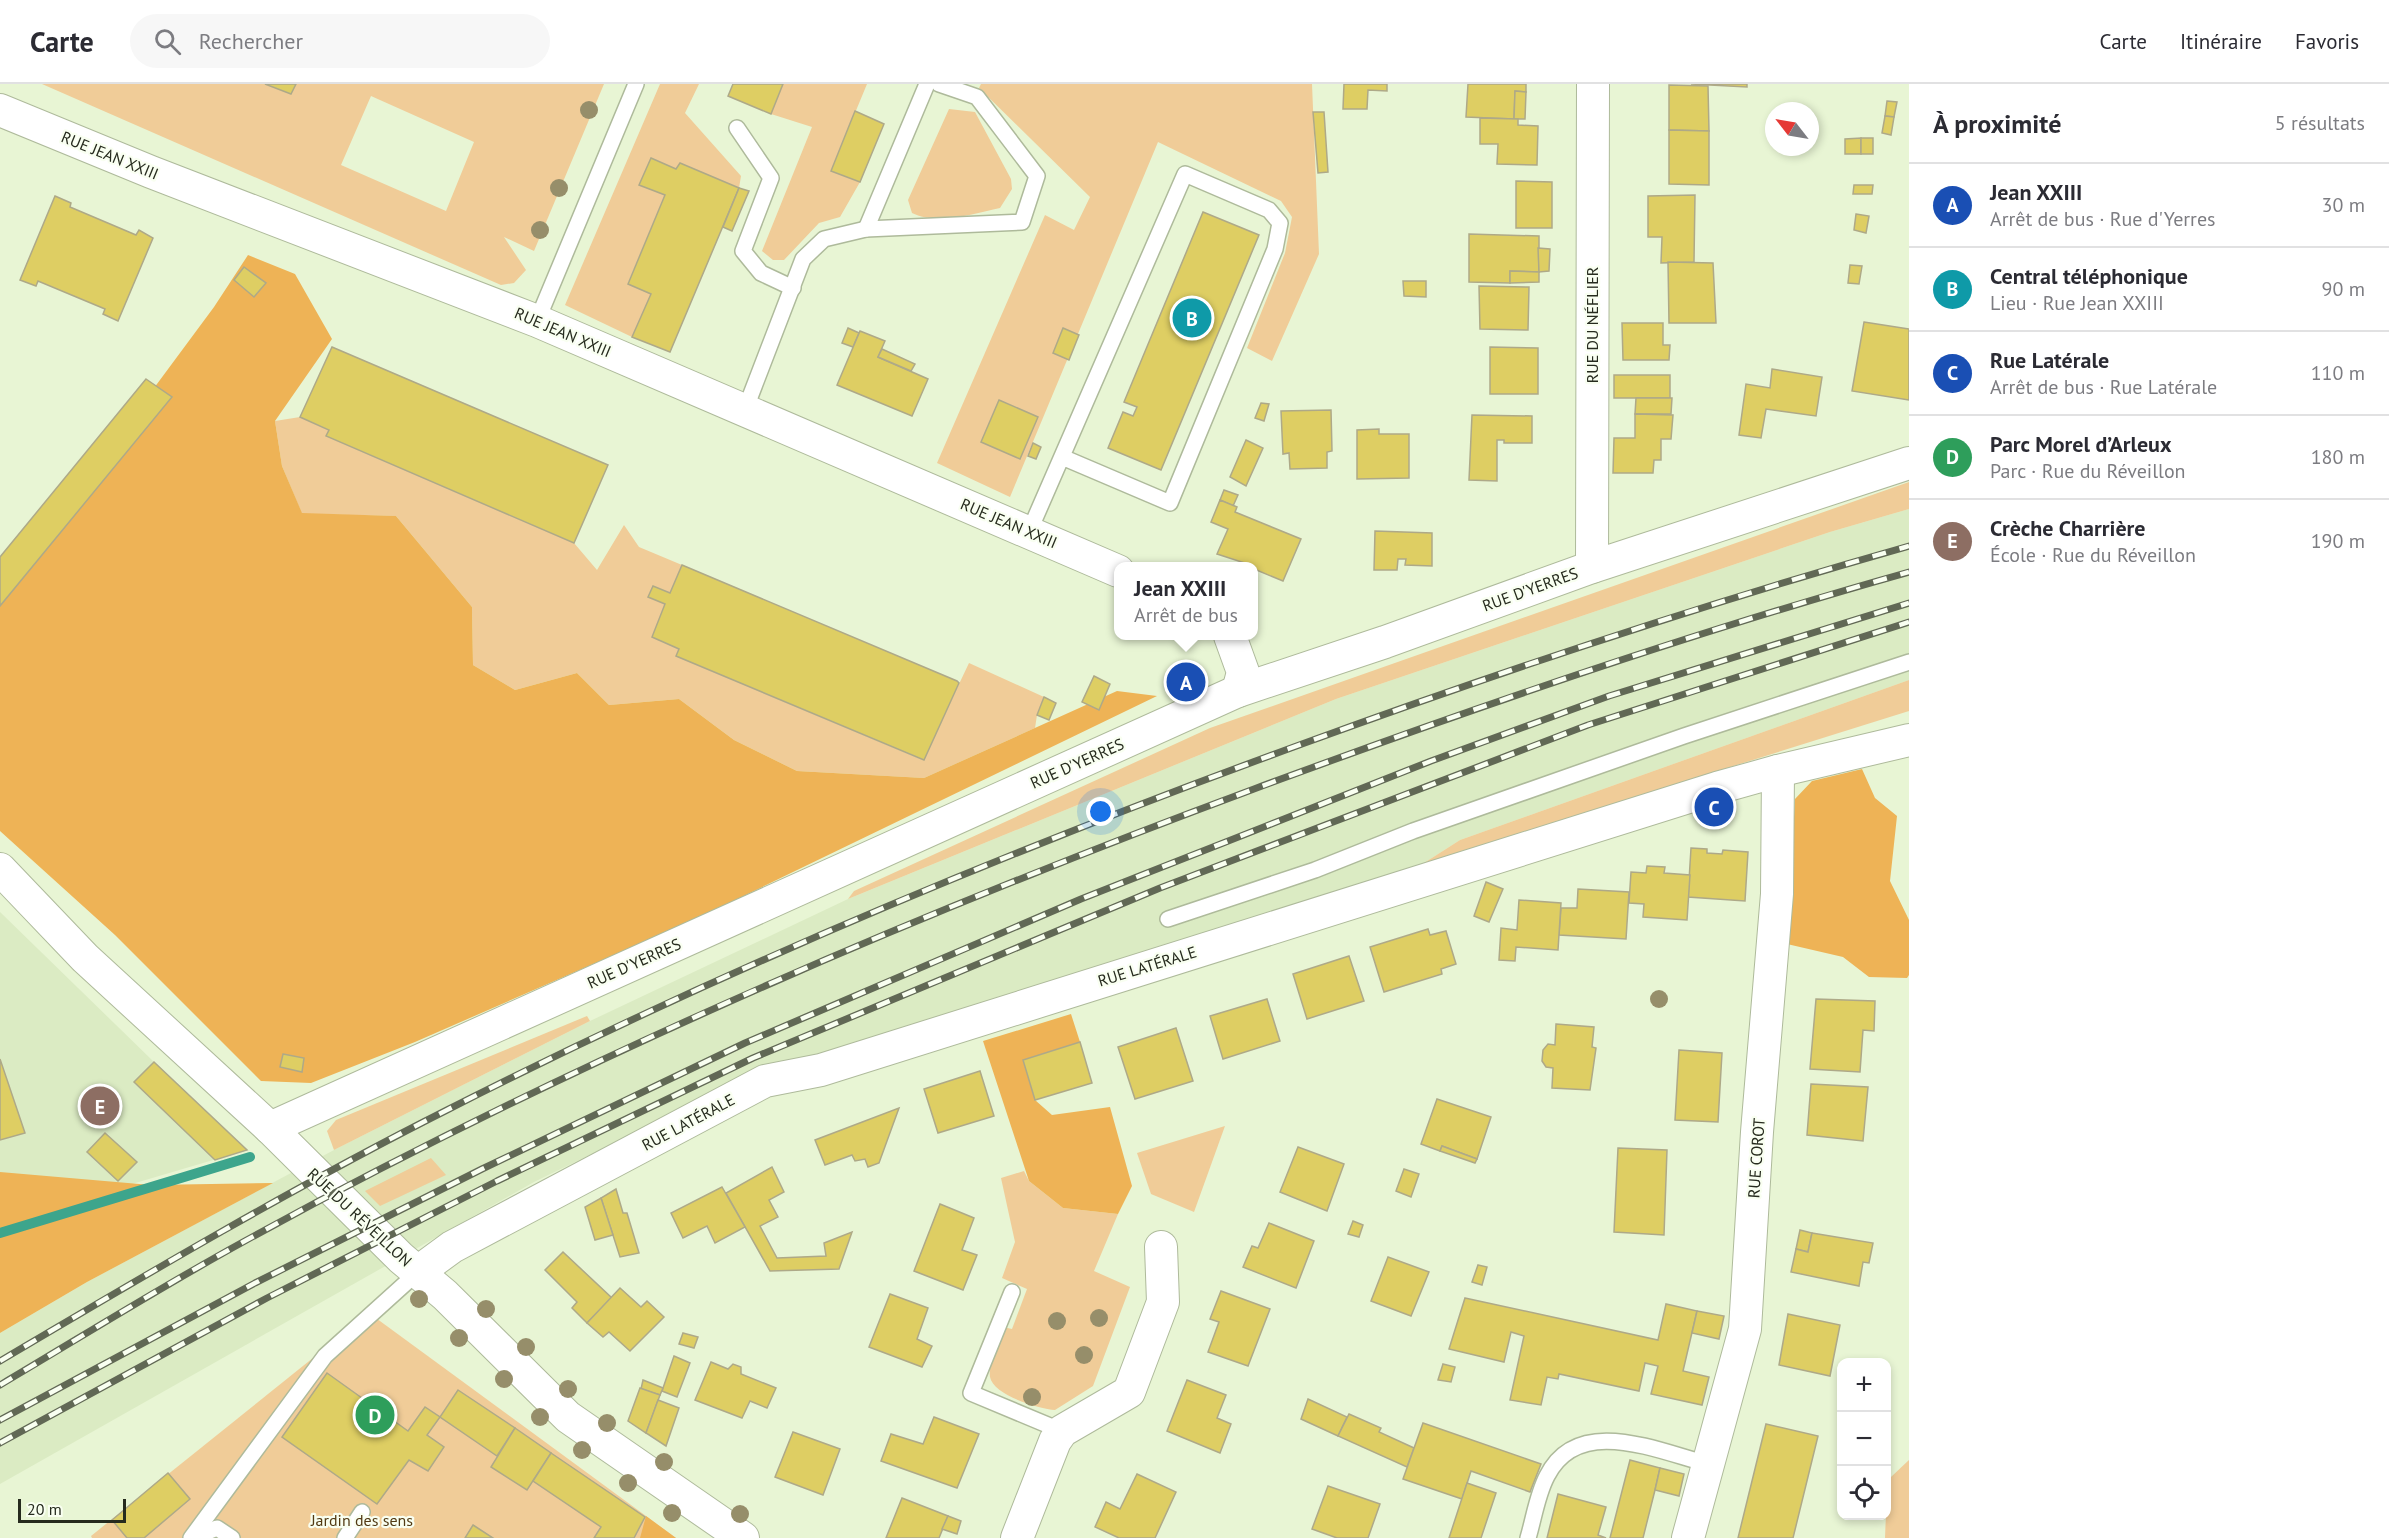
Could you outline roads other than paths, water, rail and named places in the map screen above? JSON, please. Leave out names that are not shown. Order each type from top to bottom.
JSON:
[{"type":"street","name":"RUE DU NÉFLIER","points":[[1592,567],[1593,84]]},
{"type":"street","name":"RUE JEAN XXIII","points":[[0,110],[151,172],[537,321],[1114,569]]},
{"type":"street","name":"RUE D'YERRES","points":[[270,1128],[1238,691],[1385,642],[1592,567],[1909,463]]},
{"type":"street","points":[[1231,640],[1243,672],[1238,691]]},
{"type":"street","name":"RUE LATÉRALE","points":[[418,1272],[452,1247],[765,1081],[821,1070],[1639,812],[1778,771],[1909,740]]},
{"type":"street","name":"RUE COROT","points":[[1688,1538],[1745,1329],[1757,1132],[1777,894],[1778,771]]},
{"type":"street","name":"RUE DU RÉVEILLON","points":[[0,869],[85,958],[270,1128],[401,1258],[568,1417],[743,1538]]},
{"type":"street","points":[[1017,1538],[1055,1441],[1062,1431],[1129,1392],[1163,1302],[1161,1247]]},
{"type":"lane","points":[[537,321],[636,84]]},
{"type":"lane","points":[[866,229],[927,84]]},
{"type":"lane","points":[[745,410],[803,259],[824,239],[866,229],[1022,222],[1037,176],[977,97],[939,84]]},
{"type":"lane","points":[[737,128],[771,178],[743,251],[761,273],[793,288]]},
{"type":"lane","points":[[1029,532],[1185,174],[1269,210],[1280,223],[1275,249],[1170,503],[1062,457]]},
{"type":"lane","points":[[1168,919],[1315,870],[1413,831],[1661,744],[1909,662]]},
{"type":"lane","points":[[192,1538],[325,1356],[418,1272]]},
{"type":"lane","points":[[1012,1292],[971,1393],[1062,1431]]},
{"type":"lane","points":[[1528,1538],[1546,1477],[1564,1452],[1588,1442],[1611,1439],[1708,1464]]},
{"type":"lane","points":[[345,1538],[362,1512]]},
{"type":"lane","points":[[192,1538],[217,1528],[232,1538]]},
{"type":"waterway","points":[[0,1233],[250,1157]]},
{"type":"railway","points":[[0,1361],[221,1232],[390,1139],[551,1058],[657,1008],[869,914],[1193,784],[1377,717],[1680,615],[1909,546]]},
{"type":"railway","points":[[0,1385],[212,1259],[365,1177],[614,1054],[867,942],[1125,838],[1416,730],[1661,647],[1909,572]]},
{"type":"railway","points":[[0,1420],[255,1283],[482,1169],[745,1043],[1081,899],[1431,761],[1609,696],[1909,603]]},
{"type":"railway","points":[[0,1443],[267,1298],[497,1181],[753,1058],[1160,888],[1588,725],[1909,622]]},
{"type":"place","name":"Central téléphonique","points":[[1192,318]]},
{"type":"place","name":"Jean XXIII","points":[[1186,682]]},
{"type":"place","name":"Rue Latérale","points":[[1714,807]]},
{"type":"place","name":"Crèche Charrière","points":[[100,1106]]},
{"type":"place","name":"Parc Morel d’Arleux","points":[[375,1415]]},
{"type":"park label","name":"Jardin des sens","points":[[362,1520]]}]
